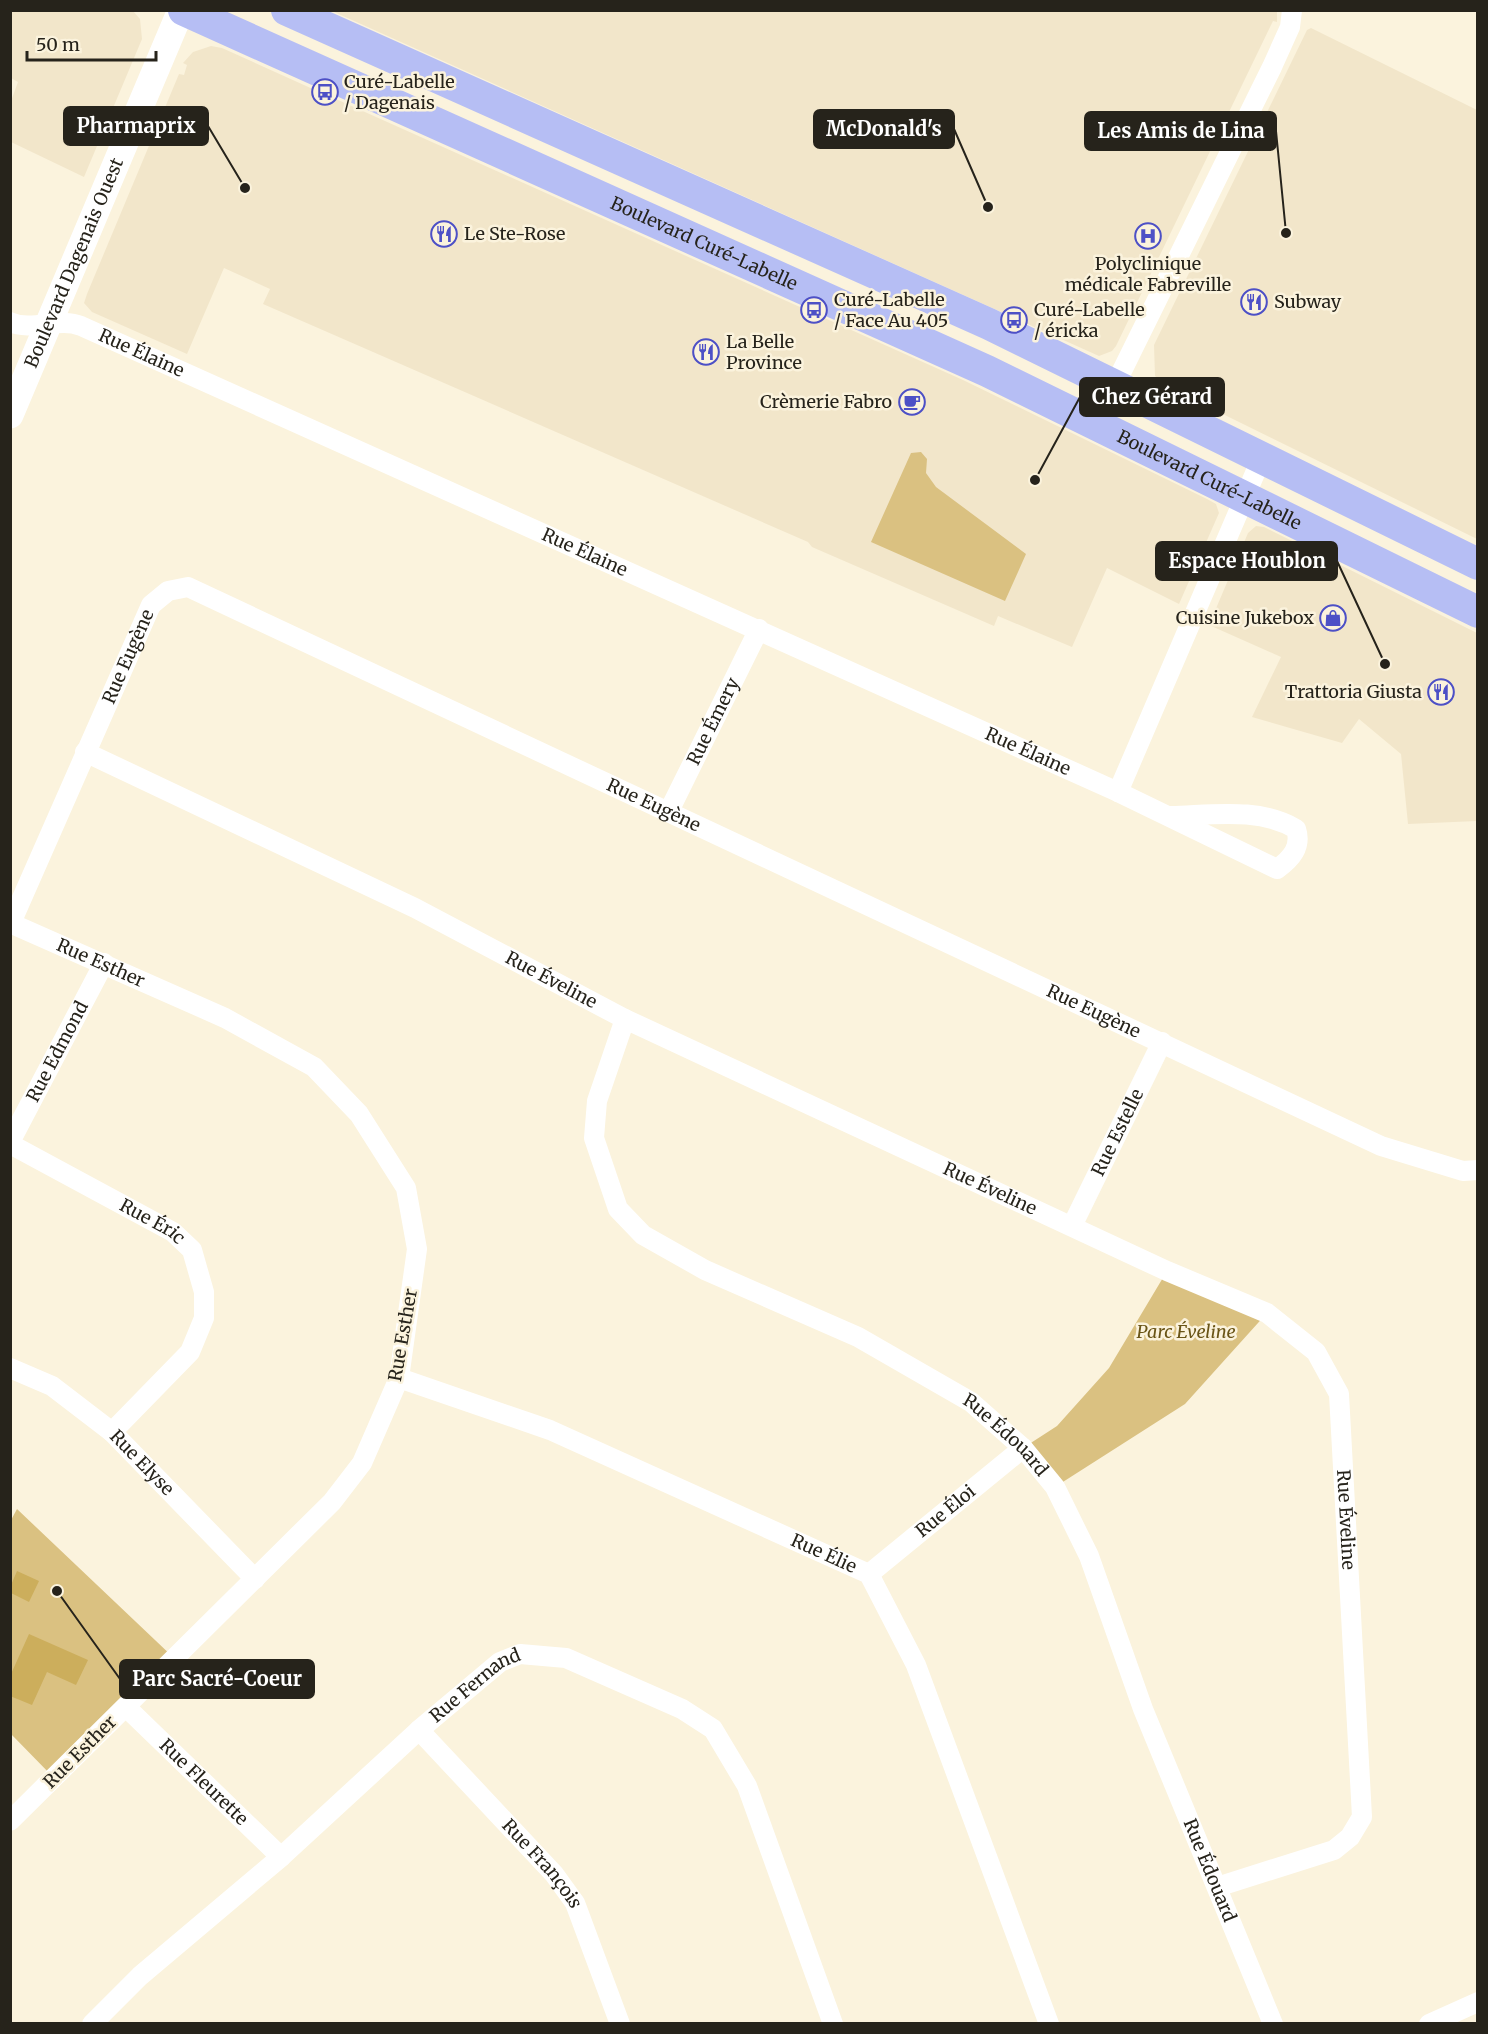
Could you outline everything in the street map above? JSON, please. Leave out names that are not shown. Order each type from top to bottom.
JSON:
[{"type":"main road","name":"Boulevard Dagenais Ouest","points":[[10,415],[182,10]]},
{"type":"main road","name":"Boulevard Curé-Labelle","points":[[182,10],[878,321],[1478,612]]},
{"type":"main road","points":[[287,10],[912,289],[1115,385],[1478,564]]},
{"type":"street","points":[[1115,385],[1272,67],[1290,27],[1292,10]]},
{"type":"street","name":"Rue Élaine","points":[[10,322],[25,325],[72,323],[81,326],[1171,816],[1277,869],[1292,858],[1298,837],[1296,829],[1280,819],[1241,814],[1171,816]]},
{"type":"street","points":[[1118,792],[1262,457]]},
{"type":"street","name":"Rue Eugène","points":[[11,923],[151,604],[168,591],[188,587],[1381,1146],[1463,1171],[1478,1170]]},
{"type":"street","name":"Rue Émery","points":[[669,811],[759,630]]},
{"type":"street","name":"Rue Éveline","points":[[85,752],[415,908],[626,1019],[1072,1226],[1267,1313],[1316,1352],[1339,1394],[1362,1817],[1350,1837],[1334,1850],[1217,1887]]},
{"type":"street","name":"Rue Esther","points":[[10,1821],[332,1502],[362,1463],[399,1378],[417,1249],[406,1188],[359,1114],[314,1067],[225,1018],[11,923]]},
{"type":"street","name":"Rue Edmond","points":[[10,1143],[104,963]]},
{"type":"street","name":"Rue Édouard","points":[[626,1019],[597,1101],[594,1138],[618,1209],[643,1235],[705,1270],[858,1337],[971,1402],[1023,1448],[1055,1486],[1089,1556],[1143,1708],[1273,2024]]},
{"type":"street","name":"Rue Estelle","points":[[1072,1226],[1162,1042]]},
{"type":"street","name":"Rue Éric","points":[[10,1143],[173,1232],[192,1250],[204,1300],[204,1318],[190,1352],[112,1432]]},
{"type":"street","name":"Rue Elyse","points":[[10,1368],[52,1386],[112,1432],[255,1579]]},
{"type":"street","name":"Rue Élie","points":[[399,1378],[550,1430],[870,1574],[916,1665],[1048,2024]]},
{"type":"street","name":"Rue Éloi","points":[[870,1574],[1023,1448]]},
{"type":"street","name":"Rue Fernand","points":[[92,2024],[140,1976],[281,1857],[419,1730],[500,1662],[520,1654],[566,1658],[682,1709],[713,1729],[747,1786],[833,2024]]},
{"type":"street","name":"Rue Fleurette","points":[[126,1707],[281,1857]]},
{"type":"street","name":"Rue François","points":[[419,1730],[555,1874],[575,1903],[620,2024]]},
{"type":"street","points":[[1429,2024],[1478,2002]]},
{"type":"shaded area","points":[[1277,10],[1277,22],[1273,21],[1116,346],[1112,351],[1099,356],[332,11]]},
{"type":"shaded area","points":[[10,11],[133,11],[140,19],[142,39],[84,177],[11,142],[11,101],[18,82],[11,78]]},
{"type":"shaded area","points":[[1311,28],[1477,110],[1477,539],[1172,389],[1155,376],[1154,345],[1307,30]]},
{"type":"shaded area","points":[[211,46],[222,48],[315,90],[313,95],[324,100],[327,95],[963,380],[1216,504],[1219,513],[1179,604],[1107,568],[1072,647],[998,616],[994,626],[812,547],[808,542],[263,304],[270,289],[224,268],[187,354],[92,312],[84,303],[87,294],[179,74],[184,75],[187,65],[183,63],[193,52]]},
{"type":"shaded area","points":[[1256,526],[1264,527],[1477,633],[1477,821],[1408,824],[1401,754],[1359,719],[1342,743],[1252,717],[1281,657],[1209,625],[1248,533]]},
{"type":"shaded area","points":[[17,1571],[39,1581],[29,1602],[11,1593],[11,1585]]},
{"type":"shaded area","points":[[29,1634],[88,1660],[76,1685],[47,1672],[32,1705],[10,1696],[11,1674]]},
{"type":"green space","points":[[921,452],[927,459],[926,473],[936,487],[1026,554],[1005,601],[871,542],[911,453]]},
{"type":"green space","name":"Parc Éveline","points":[[1167,1271],[1267,1313],[1185,1404],[1055,1487],[1023,1448],[1057,1426],[1109,1368]]},
{"type":"green space","points":[[17,1509],[175,1659],[54,1778],[11,1734],[10,1522]]},
{"type":"place","name":"Curé-Labelle / Dagenais","points":[[325,92]]},
{"type":"place","name":"Pharmaprix","points":[[245,188]]},
{"type":"place","name":"McDonald's","points":[[988,207]]},
{"type":"place","name":"Les Amis de Lina","points":[[1286,233]]},
{"type":"place","name":"Le Ste-Rose","points":[[444,234]]},
{"type":"place","name":"Polyclinique médicale Fabreville","points":[[1148,236]]},
{"type":"place","name":"Subway","points":[[1254,302]]},
{"type":"place","name":"Curé-Labelle / Face Au 405","points":[[814,310]]},
{"type":"place","name":"Curé-Labelle / éricka","points":[[1014,320]]},
{"type":"place","name":"La Belle Province","points":[[706,352]]},
{"type":"place","name":"Crèmerie Fabro","points":[[912,402]]},
{"type":"place","name":"Chez Gérard","points":[[1035,480]]},
{"type":"place","name":"Cuisine Jukebox","points":[[1333,618]]},
{"type":"place","name":"Espace Houblon","points":[[1385,664]]},
{"type":"place","name":"Trattoria Giusta","points":[[1441,692]]},
{"type":"place","name":"Parc Sacré-Coeur","points":[[57,1591]]}]
